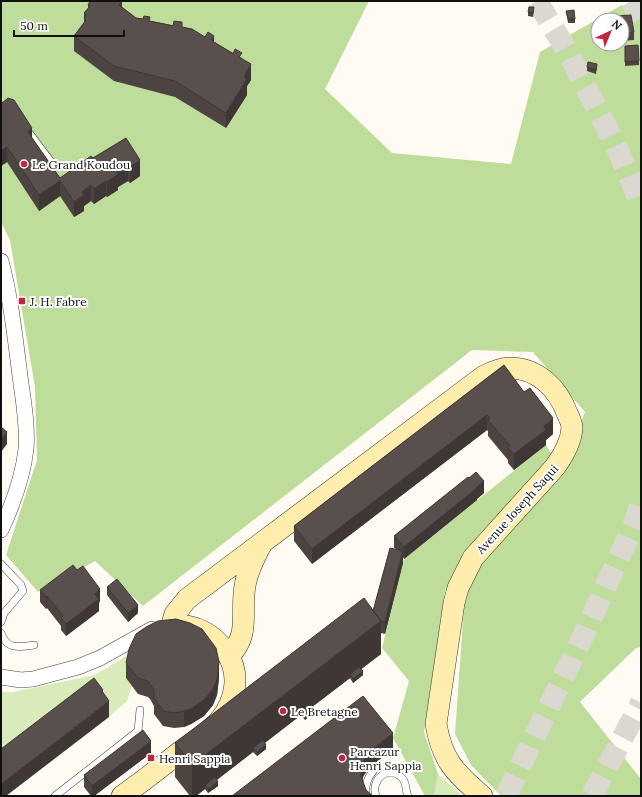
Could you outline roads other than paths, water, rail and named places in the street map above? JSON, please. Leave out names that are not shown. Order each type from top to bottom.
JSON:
[{"type":"street","points":[[1,261],[15,333],[24,413],[26,448],[20,483],[1,530]]},
{"type":"street","name":"Avenue Joseph Saqui","points":[[172,624],[175,614],[187,599],[484,376],[496,370],[510,368],[529,372],[542,377],[554,389],[563,402],[572,427],[569,442],[555,467],[473,558],[465,571],[454,603],[436,724],[438,741],[446,758],[459,776],[482,796]]},
{"type":"street","points":[[229,656],[241,640],[245,586],[257,552],[265,540]]},
{"type":"street","points":[[1,677],[20,680],[33,679],[78,667],[100,658],[157,626],[172,624],[187,625],[198,628],[219,643],[229,656],[234,668],[236,682],[233,698],[220,720],[122,796]]},
{"type":"lane","points":[[24,125],[55,167]]},
{"type":"lane","points":[[1,564],[21,585],[22,588],[22,591],[4,613],[1,622]]},
{"type":"lane","points":[[1,633],[9,645],[18,648],[34,645]]},
{"type":"lane","points":[[55,796],[138,731],[140,710]]},
{"type":"lane","points":[[366,796],[365,787],[367,779],[374,770]]},
{"type":"lane","points":[[376,796],[376,781],[388,773],[398,775],[402,778],[405,782],[408,796]]},
{"type":"tunnel","points":[[537,1],[569,54],[616,146],[641,204]]},
{"type":"tunnel","points":[[631,1],[641,18]]},
{"type":"tunnel","points":[[506,796],[585,632],[635,522],[641,502]]},
{"type":"tunnel","points":[[592,796],[641,703]]},
{"type":"place","name":"Le Grand Koudou","points":[[24,164]]},
{"type":"place","name":"J. H. Fabre","points":[[22,301]]},
{"type":"place","name":"Le Bretagne","points":[[283,711]]},
{"type":"place","name":"Henri Sappia","points":[[151,758]]},
{"type":"place","name":"Parcazur Henri Sappia","points":[[342,758]]}]
